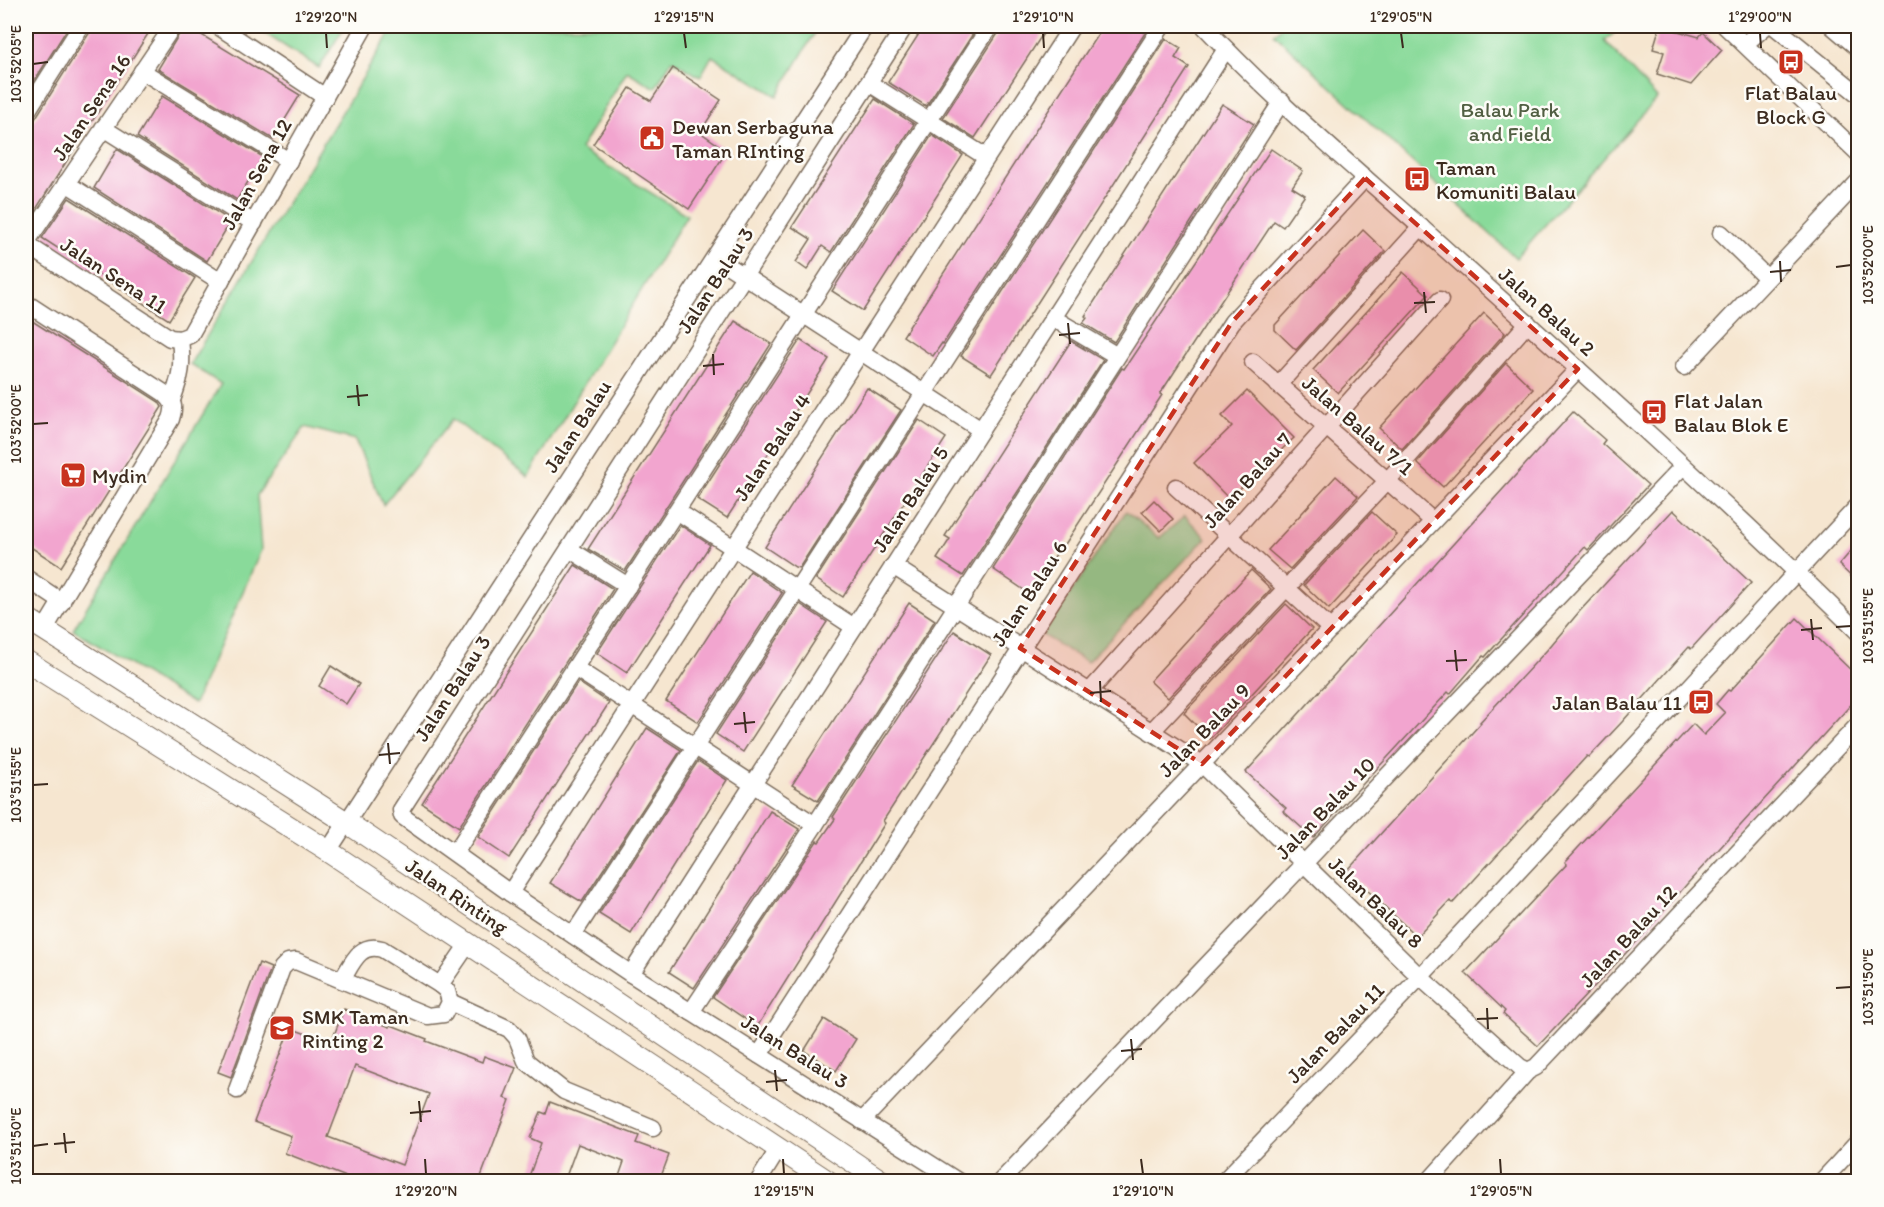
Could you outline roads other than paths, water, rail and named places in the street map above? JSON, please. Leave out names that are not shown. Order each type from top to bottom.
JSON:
[{"type":"main road","name":"Jalan Rinting","points":[[26,618],[346,822],[884,1182]]},
{"type":"main road","name":"Jalan Rinting","points":[[26,661],[328,851],[829,1182]]},
{"type":"street","points":[[26,113],[81,26]]},
{"type":"street","name":"Jalan Sena 16","points":[[26,244],[173,26]]},
{"type":"street","points":[[218,26],[325,97]]},
{"type":"street","name":"Jalan Sena 12","points":[[180,339],[190,335],[365,26]]},
{"type":"street","name":"Jalan Balau","points":[[328,851],[865,26]]},
{"type":"street","name":"Jalan Balau 3","points":[[905,26],[401,810],[402,816],[455,854],[631,974],[959,1182]]},
{"type":"street","points":[[455,854],[990,26]]},
{"type":"street","name":"Jalan Balau 4","points":[[510,893],[1072,26]]},
{"type":"street","points":[[573,935],[1162,26]]},
{"type":"street","name":"Jalan Balau 2","points":[[1204,26],[1365,178],[1528,323],[1797,571],[1858,632]]},
{"type":"street","points":[[1725,26],[1858,153]]},
{"type":"street","points":[[1745,44],[1766,26]]},
{"type":"street","points":[[1774,26],[1858,94]]},
{"type":"street","points":[[1832,26],[1858,48]]},
{"type":"street","name":"Jalan Balau 5","points":[[631,974],[1226,49]]},
{"type":"street","points":[[142,71],[289,161]]},
{"type":"street","points":[[869,83],[986,157]]},
{"type":"street","points":[[691,1012],[815,825],[1282,101]]},
{"type":"street","points":[[103,128],[254,223]]},
{"type":"street","name":"Jalan Balau 6","points":[[759,1055],[1232,322],[1365,178]]},
{"type":"street","points":[[1684,367],[1858,182]]},
{"type":"street","points":[[66,183],[221,282]]},
{"type":"street","points":[[1278,385],[1421,227]]},
{"type":"street","points":[[1721,233],[1767,278]]},
{"type":"street","name":"Jalan Sena 11","points":[[26,244],[170,339],[180,339]]},
{"type":"street","points":[[715,256],[981,430]]},
{"type":"street","name":"Jalan Balau 7","points":[[1089,692],[1440,300]]},
{"type":"street","points":[[26,303],[172,400]]},
{"type":"street","points":[[1053,318],[1117,356]]},
{"type":"street","points":[[1152,732],[1387,481],[1528,323]]},
{"type":"street","points":[[44,630],[171,419],[174,409],[172,400],[183,363],[180,339]]},
{"type":"street","name":"Jalan Balau 7/1","points":[[1253,362],[1433,521]]},
{"type":"street","name":"Jalan Balau 9","points":[[862,1121],[1578,369]]},
{"type":"street","name":"Jalan Balau 10","points":[[1000,1182],[1683,466]]},
{"type":"street","points":[[1176,486],[1331,629]]},
{"type":"street","name":"Jalan Balau 11","points":[[1223,1182],[1420,977],[1858,506]]},
{"type":"street","points":[[677,511],[854,627]]},
{"type":"street","points":[[569,549],[628,586]]},
{"type":"street","name":"Jalan Balau 8","points":[[893,566],[1202,764],[1420,977]]},
{"type":"street","points":[[26,578],[62,602]]},
{"type":"street","points":[[575,668],[815,825]]},
{"type":"street","name":"Jalan Balau 12","points":[[1428,1182],[1528,1071],[1536,1067],[1858,725]]},
{"type":"street","points":[[440,985],[468,944]]},
{"type":"street","points":[[237,1090],[284,964],[288,962],[296,961],[428,1016],[444,1014],[450,1002],[447,991],[440,985],[374,946],[364,948],[358,953],[342,980]]},
{"type":"street","points":[[1420,977],[1520,1067],[1528,1071]]},
{"type":"street","points":[[450,1002],[509,1029],[517,1038],[526,1061],[564,1091],[653,1128]]},
{"type":"street","points":[[1821,1182],[1858,1142]]},
{"type":"street","points":[[758,1182],[779,1148]]},
{"type":"place","name":"Flat Balau Block G","points":[[1791,62]]},
{"type":"place","name":"Dewan Serbaguna Taman RInting","points":[[652,138]]},
{"type":"place","name":"Taman Komuniti Balau","points":[[1417,179]]},
{"type":"place","name":"Flat Jalan Balau Blok E","points":[[1654,412]]},
{"type":"place","name":"Mydin","points":[[73,475]]},
{"type":"place","name":"Jalan Balau 11","points":[[1701,702]]},
{"type":"place","name":"SMK Taman Rinting 2","points":[[282,1028]]},
{"type":"park label","name":"Balau Park and Field","points":[[1510,121]]}]
